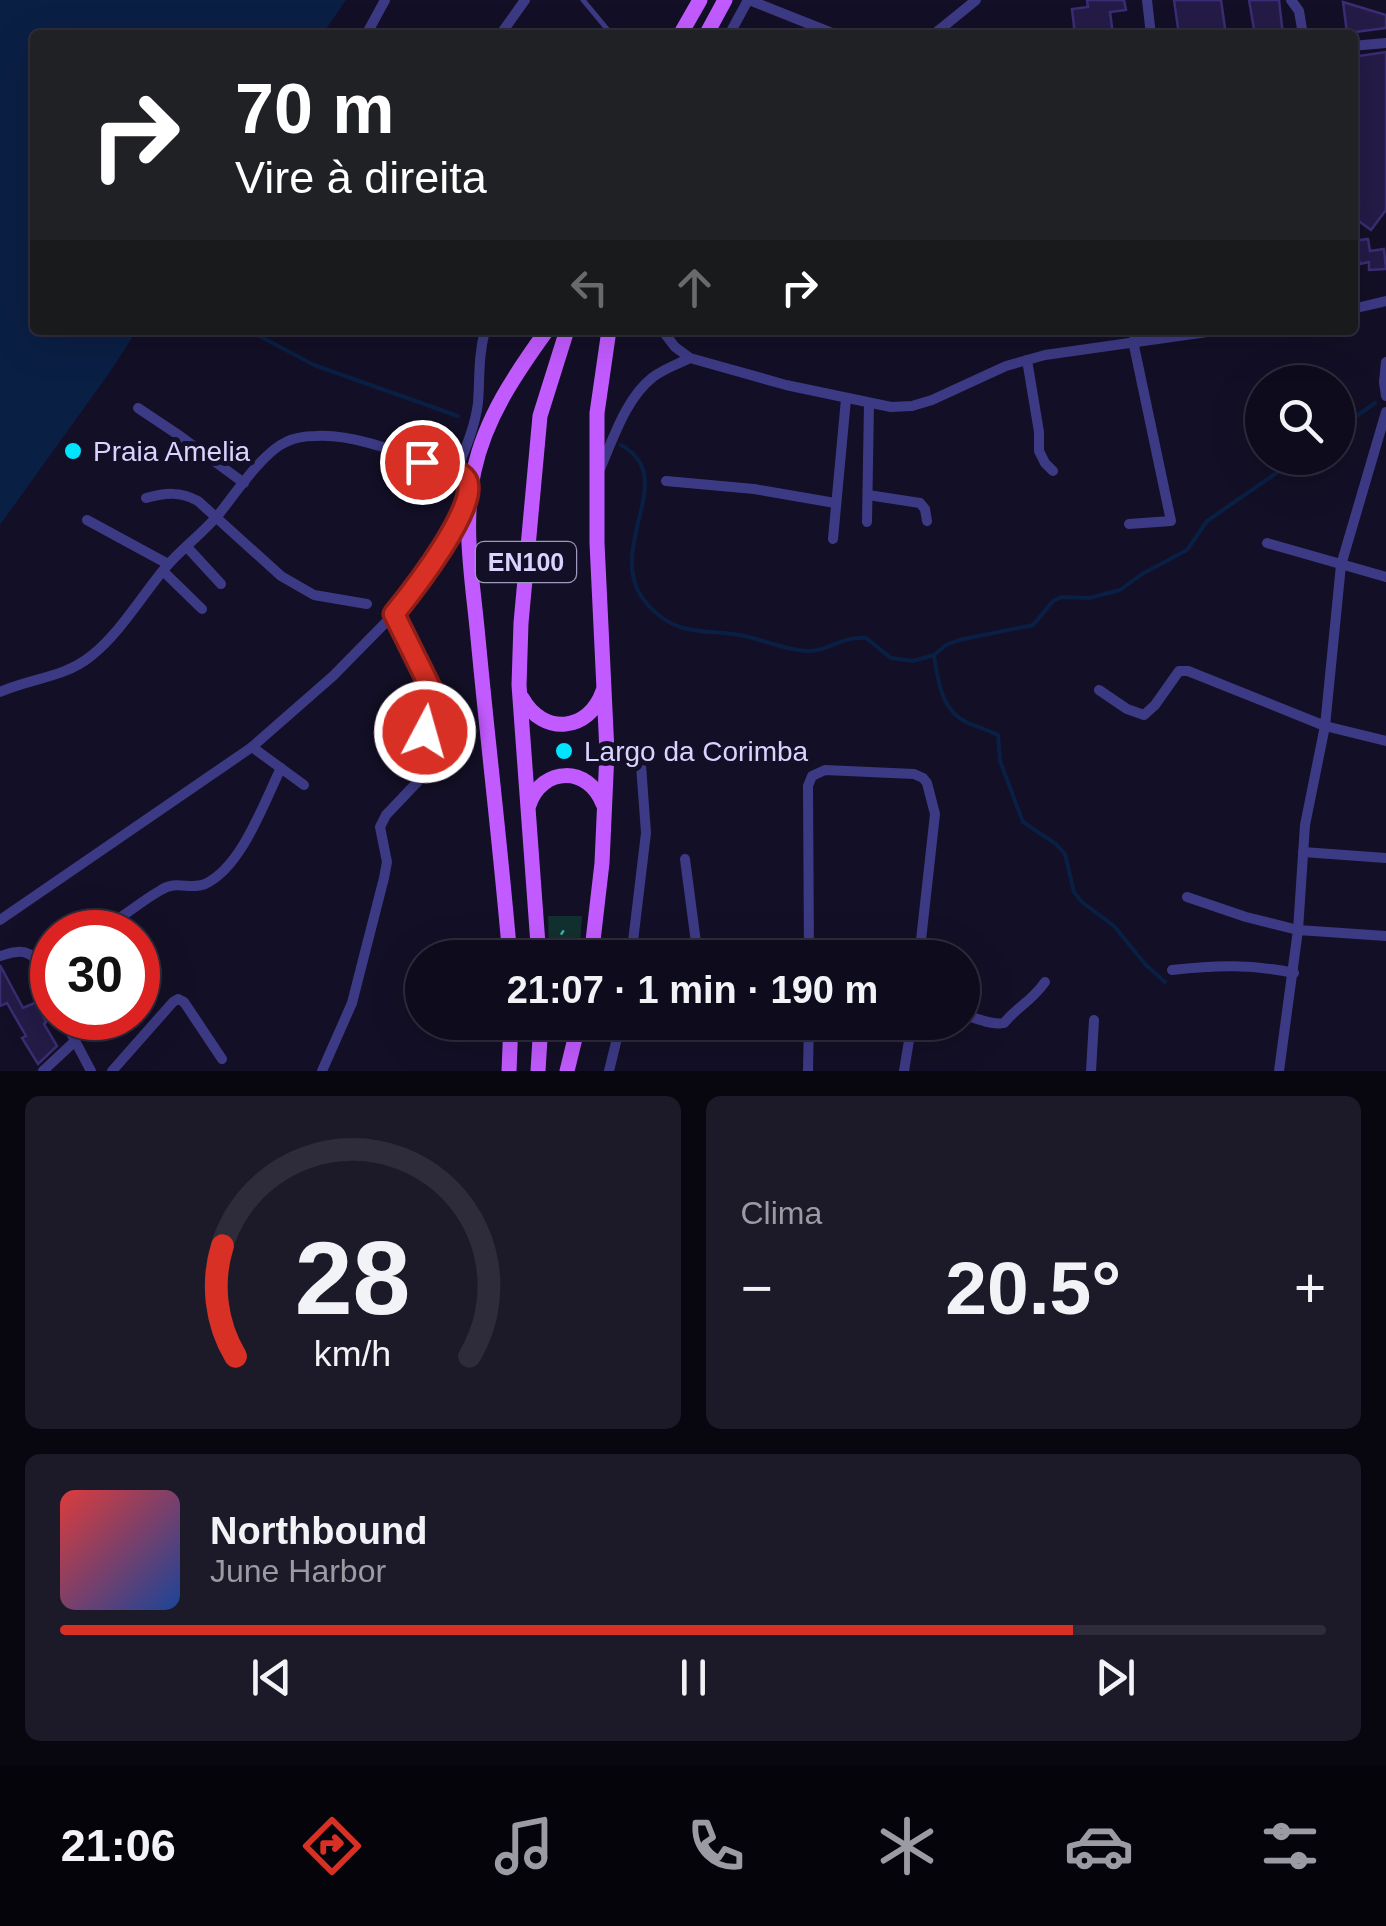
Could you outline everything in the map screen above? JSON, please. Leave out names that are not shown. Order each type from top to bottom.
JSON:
[{"type":"main road","points":[[683,30],[700,0]]},
{"type":"main road","points":[[692,30],[708,0]]},
{"type":"main road","points":[[709,30],[725,0]]},
{"type":"main road","name":"EN100","points":[[508,940],[468,534],[469,503],[482,441],[494,413],[544,335]]},
{"type":"main road","name":"EN100","points":[[538,940],[519,685],[521,623],[540,416],[566,335]]},
{"type":"main road","name":"EN100","points":[[594,940],[607,752],[597,543],[597,413],[608,335]]},
{"type":"main road","points":[[519,685],[525,704],[534,715],[546,722],[566,724],[586,717],[596,707],[604,682]]},
{"type":"main road","points":[[528,816],[531,797],[539,786],[564,775],[592,785],[600,795],[604,813]]},
{"type":"main road","points":[[509,1071],[510,1040]]},
{"type":"main road","points":[[538,1071],[539,1040]]},
{"type":"main road","points":[[567,1071],[575,1040]]},
{"type":"street","points":[[369,30],[386,0]]},
{"type":"street","points":[[504,30],[525,0]]},
{"type":"street","points":[[732,30],[748,0],[824,30]]},
{"type":"street","points":[[939,30],[976,0]]},
{"type":"street","points":[[1147,0],[1150,30]]},
{"type":"street","points":[[1290,0],[1299,11],[1301,30]]},
{"type":"street","points":[[739,15],[739,30]]},
{"type":"street","points":[[1358,45],[1386,43]]},
{"type":"street","points":[[1358,308],[1386,301]]},
{"type":"street","points":[[456,472],[478,405],[479,354],[484,335]]},
{"type":"street","points":[[666,335],[690,358],[786,385],[891,407],[912,406],[1006,366],[1062,351],[1180,335]]},
{"type":"street","points":[[1128,524],[1170,521],[1133,341]]},
{"type":"street","points":[[597,478],[618,427],[643,386],[690,358]]},
{"type":"street","points":[[1027,360],[1039,450],[1053,471]]},
{"type":"street","points":[[1386,362],[1386,395]]},
{"type":"street","points":[[833,539],[846,399]]},
{"type":"street","points":[[867,522],[869,403]]},
{"type":"street","points":[[138,408],[244,483]]},
{"type":"street","points":[[1279,1071],[1294,973],[1306,826],[1325,726],[1341,564],[1386,412]]},
{"type":"street","points":[[0,692],[70,671],[92,656],[165,568],[288,440],[313,436],[355,440],[466,478],[469,496],[438,556],[394,614],[333,676],[252,747],[0,920]]},
{"type":"street","points":[[666,481],[754,489],[835,503]]},
{"type":"street","points":[[146,498],[179,494],[198,501],[296,586],[314,594],[367,604]]},
{"type":"street","points":[[868,495],[920,503],[927,521]]},
{"type":"street","points":[[86,520],[165,568],[202,609]]},
{"type":"street","points":[[1266,543],[1386,577]]},
{"type":"street","points":[[187,546],[222,584]]},
{"type":"street","points":[[322,1071],[352,1003],[384,878],[387,862],[380,827],[386,814],[424,775],[427,766],[424,739],[433,706],[432,691],[394,614]]},
{"type":"street","points":[[1099,690],[1144,716],[1182,670],[1325,726],[1386,741]]},
{"type":"street","points":[[252,747],[304,785]]},
{"type":"street","points":[[633,940],[646,833],[641,765]]},
{"type":"street","points":[[130,910],[172,884],[193,887],[217,876],[241,848],[281,768]]},
{"type":"street","points":[[809,940],[808,786],[812,776],[825,770],[914,774],[923,778],[934,814],[921,940]]},
{"type":"street","points":[[1303,852],[1386,858]]},
{"type":"street","points":[[685,860],[696,940]]},
{"type":"street","points":[[1186,898],[1298,930],[1386,936]]},
{"type":"street","points":[[0,956],[18,952],[30,955]]},
{"type":"street","points":[[1172,970],[1261,966],[1294,973]]},
{"type":"street","points":[[980,1018],[1004,1023],[1014,1010],[1033,999],[1045,982]]},
{"type":"street","points":[[112,1071],[178,1000],[184,1002],[222,1058]]},
{"type":"street","points":[[1091,1071],[1094,1020]]},
{"type":"street","points":[[609,1071],[616,1040]]},
{"type":"street","points":[[808,1071],[809,1040]]},
{"type":"street","points":[[904,1071],[909,1040]]},
{"type":"street","points":[[43,1071],[74,1042],[90,1071]]},
{"type":"lane","points":[[583,0],[608,30]]},
{"type":"path","points":[[557,940],[568,924]]},
{"type":"green space","points":[[548,916],[582,916],[580,940],[549,940]]},
{"type":"water","points":[[0,0],[346,0],[325,30],[30,30],[30,335],[134,335],[0,525]]},
{"type":"building","points":[[1087,0],[1124,0],[1126,10],[1110,12],[1112,30],[1074,30],[1072,9],[1088,7]]},
{"type":"building","points":[[1174,0],[1221,0],[1225,30],[1178,30]]},
{"type":"building","points":[[1249,0],[1279,0],[1282,30],[1254,30]]},
{"type":"building","points":[[1343,2],[1386,15],[1386,28],[1347,30]]},
{"type":"building","points":[[1386,52],[1386,210],[1371,230],[1358,220],[1358,56]]},
{"type":"building","points":[[1368,239],[1370,251],[1384,249],[1386,269],[1369,270],[1369,262],[1360,264],[1358,240]]},
{"type":"building","points":[[0,965],[23,1008],[30,1005],[30,1040],[53,1040],[57,1046],[38,1064],[7,1003],[0,1006]]},
{"type":"waterway","points":[[257,335],[314,365],[458,416]]},
{"type":"waterway","points":[[1355,417],[1375,403]]},
{"type":"waterway","points":[[621,445],[638,459],[644,477],[632,562],[635,584],[659,615],[691,630],[740,635],[799,650],[814,651],[849,639],[866,638],[891,658],[913,661],[934,655],[959,640],[1033,625],[1053,601],[1062,597],[1089,598],[1120,590],[1187,550],[1207,521],[1273,475]]},
{"type":"waterway","points":[[934,655],[942,694],[952,711],[968,723],[998,735],[1000,761],[1023,822],[1065,854],[1074,892],[1114,926],[1165,982]]},
{"type":"place","name":"Praia Amelia","points":[[73,451]]},
{"type":"place","name":"Largo da Corimba","points":[[564,751]]},
{"type":"route","points":[[422,462],[461,474],[466,478],[469,496],[438,556],[394,614],[432,691],[433,706],[425,732]]}]
